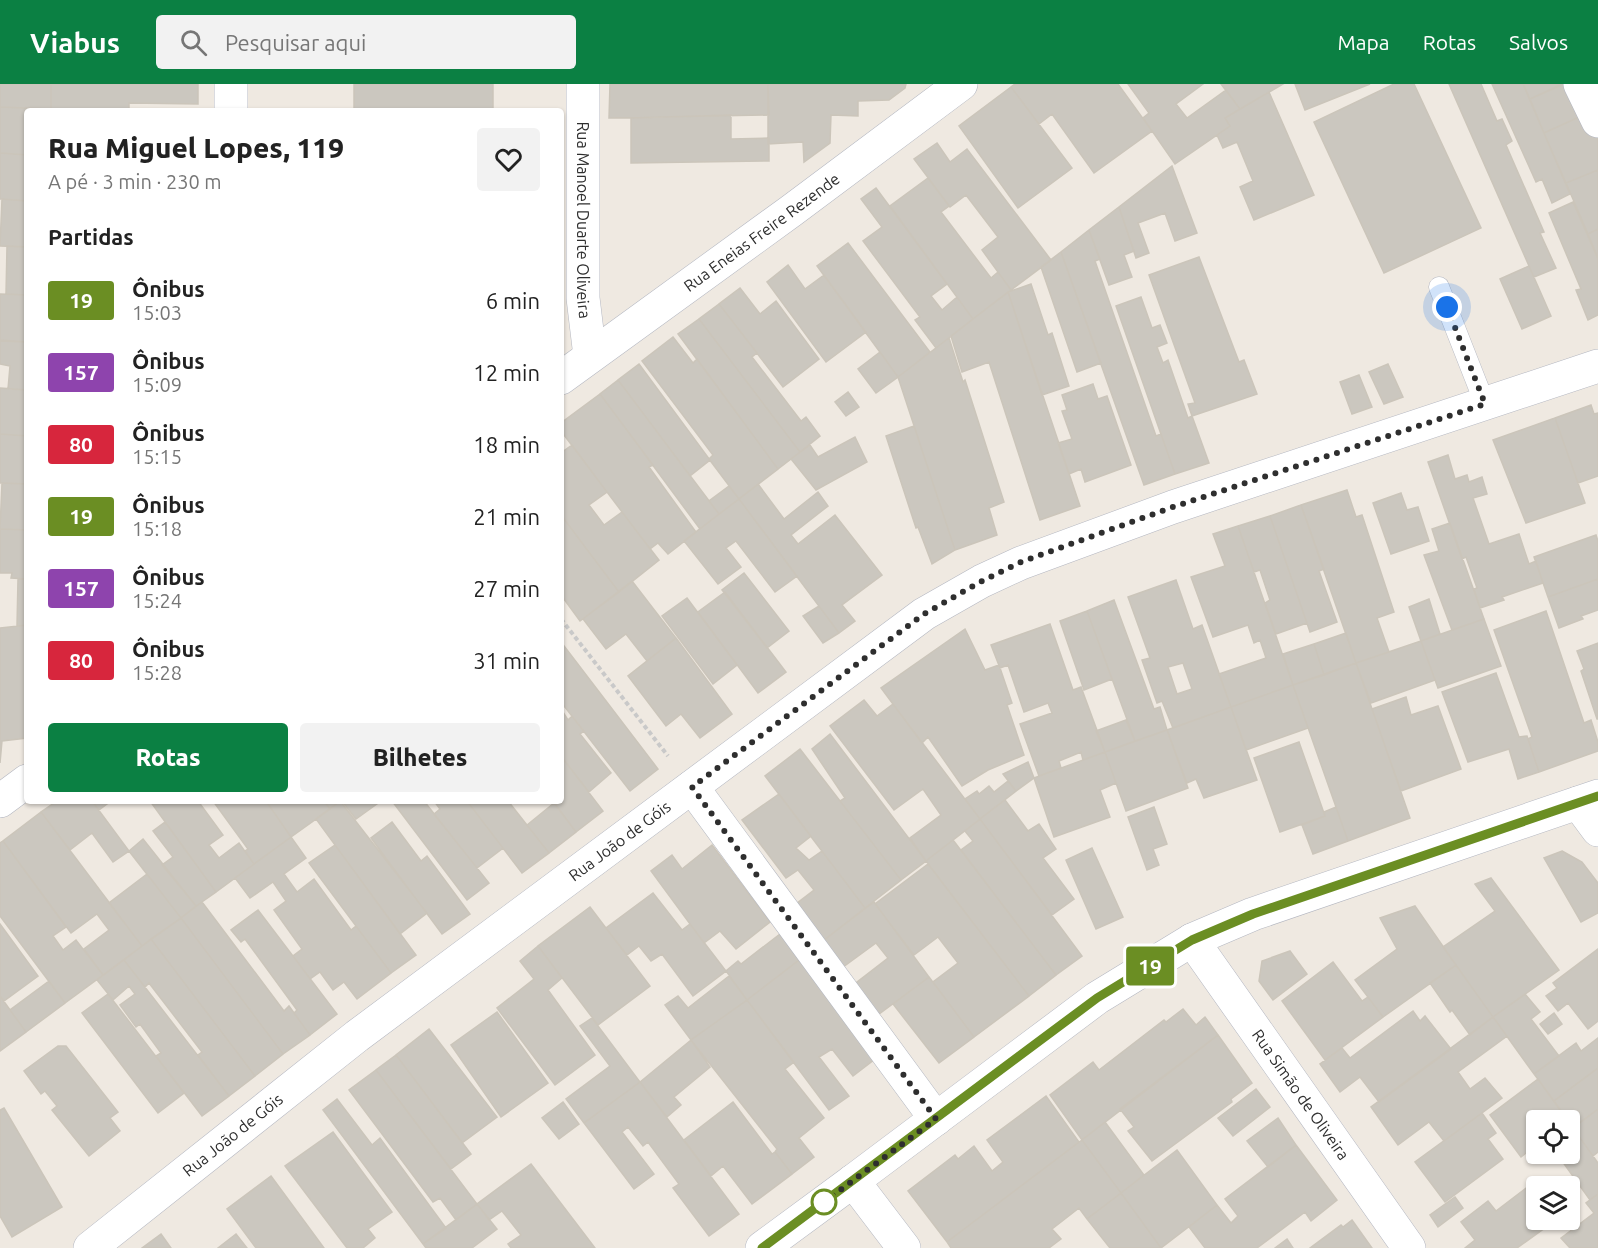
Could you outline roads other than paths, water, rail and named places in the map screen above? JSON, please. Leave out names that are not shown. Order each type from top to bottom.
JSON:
[{"type":"street","points":[[231,84],[231,108]]},
{"type":"street","name":"Rua Manoel Duarte Oliveira","points":[[583,84],[583,298],[590,356]]},
{"type":"street","name":"Rua Eneias Freire Rezende","points":[[564,376],[961,84]]},
{"type":"street","points":[[1580,84],[1598,121]]},
{"type":"street","name":"Rua João de Góis","points":[[90,1248],[357,1036],[924,614],[1021,562],[1173,507],[1598,366]]},
{"type":"street","points":[[0,801],[24,783]]},
{"type":"street","points":[[692,787],[936,1119]]},
{"type":"street","points":[[762,1248],[1097,998],[1192,940],[1253,914],[1588,800],[1598,830]]},
{"type":"street","name":"Rua Simão de Oliveira","points":[[1192,940],[1409,1248]]},
{"type":"street","points":[[853,1181],[904,1248]]},
{"type":"lane","points":[[1440,287],[1485,404]]}]
